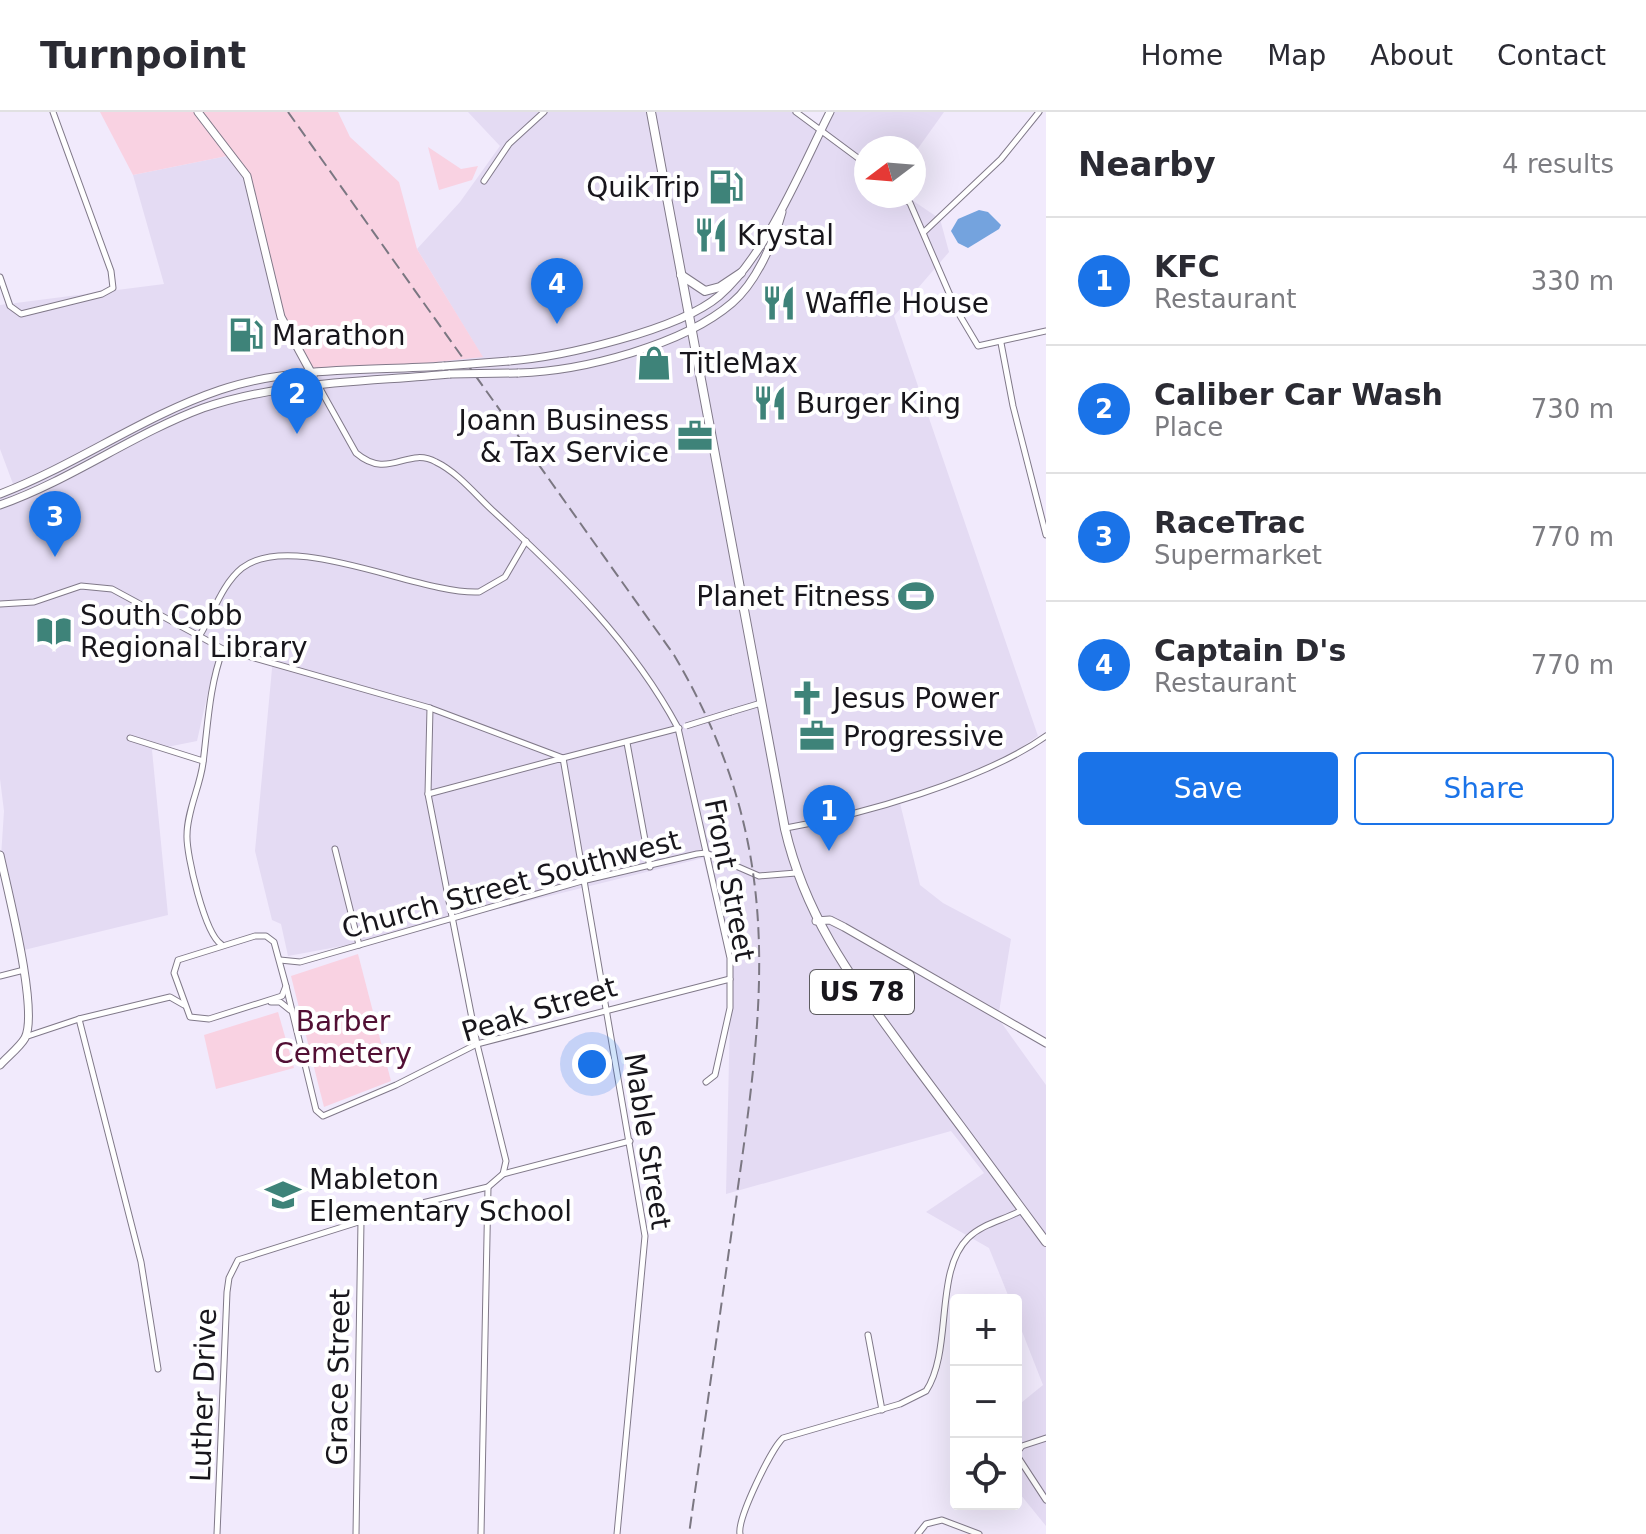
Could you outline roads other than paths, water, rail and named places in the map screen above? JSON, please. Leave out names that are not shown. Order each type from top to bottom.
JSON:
[{"type":"main road","points":[[198,112],[225,142],[247,176],[281,317],[318,385]]},
{"type":"main road","name":"US 78","points":[[651,112],[785,829],[796,873],[816,921],[845,970],[1046,1242]]},
{"type":"main road","points":[[0,494],[205,395],[239,385],[312,375],[545,358],[688,315],[718,297],[741,273],[785,202],[830,112]]},
{"type":"main road","points":[[0,505],[206,407],[256,394],[318,385],[450,374],[518,373],[583,364],[692,331],[735,301],[777,233],[785,202]]},
{"type":"main road","points":[[681,275],[705,291],[720,287],[741,273]]},
{"type":"main road","points":[[0,855],[24,970],[25,1037],[0,1065]]},
{"type":"main road","points":[[816,921],[830,920],[844,927],[1046,1043]]},
{"type":"street","points":[[0,277],[10,306],[21,314],[108,292],[114,282],[53,112]]},
{"type":"street","points":[[484,181],[509,144],[544,112]]},
{"type":"street","points":[[796,112],[854,154]]},
{"type":"street","points":[[924,232],[1001,159],[1039,112]]},
{"type":"street","points":[[912,208],[968,334],[978,346],[1046,331]]},
{"type":"street","points":[[1001,343],[1013,406],[1046,535]]},
{"type":"street","name":"Front Street","points":[[318,385],[351,445],[363,459],[380,466],[422,458],[436,462],[526,541],[601,617],[650,680],[678,728],[730,958],[730,1008],[715,1075],[706,1082]]},
{"type":"street","points":[[200,635],[232,579],[241,569],[271,555],[335,561],[479,592],[505,577],[526,541]]},
{"type":"street","points":[[0,604],[34,602],[81,586],[112,589],[223,649],[430,708],[563,758]]},
{"type":"street","points":[[223,649],[214,675],[203,761],[187,830],[187,849],[210,930],[216,942],[223,945]]},
{"type":"street","points":[[428,794],[627,743],[761,703]]},
{"type":"street","points":[[430,708],[428,794],[477,1044],[506,1161],[503,1174]]},
{"type":"street","points":[[785,829],[843,816],[991,769],[1046,736]]},
{"type":"street","points":[[130,738],[203,761]]},
{"type":"street","points":[[627,743],[650,867]]},
{"type":"street","name":"Mable Street","points":[[563,758],[645,1236],[617,1534]]},
{"type":"street","points":[[335,849],[359,945]]},
{"type":"street","name":"Church Street Southwest","points":[[280,960],[300,962],[582,881],[706,853],[759,876],[796,873]]},
{"type":"street","points":[[204,950],[209,944],[210,930]]},
{"type":"street","points":[[286,986],[282,996],[270,1002],[199,1021],[190,1017],[184,1005],[174,965],[178,960],[204,950],[266,936],[274,942],[294,1015]]},
{"type":"street","points":[[283,975],[300,962]]},
{"type":"street","points":[[0,976],[24,970]]},
{"type":"street","name":"Peak Street","points":[[294,1015],[316,1110],[323,1116],[396,1085],[477,1044],[730,979]]},
{"type":"street","points":[[170,997],[177,982]]},
{"type":"street","points":[[25,1037],[79,1019],[170,997],[184,1005]]},
{"type":"street","points":[[270,1002],[280,1002],[294,1015]]},
{"type":"street","points":[[79,1019],[141,1262],[158,1369]]},
{"type":"street","points":[[361,1221],[488,1187],[503,1174],[630,1141]]},
{"type":"street","points":[[481,1534],[488,1187]]},
{"type":"street","points":[[740,1534],[738,1526],[783,1438],[882,1410],[912,1399],[929,1386],[956,1256],[962,1245],[983,1226],[1022,1210]]},
{"type":"street","name":"Luther Drive","points":[[217,1534],[227,1292],[233,1266],[238,1260],[361,1221]]},
{"type":"street","name":"Grace Street","points":[[356,1534],[361,1221]]},
{"type":"street","points":[[868,1335],[882,1410]]},
{"type":"street","points":[[1046,1438],[1022,1446],[1016,1454],[1046,1500]]},
{"type":"street","points":[[918,1534],[926,1524],[942,1520],[979,1534]]},
{"type":"water","points":[[979,210],[988,212],[1001,225],[968,248],[958,243],[951,231],[958,219]]},
{"type":"railway","points":[[288,112],[674,655],[711,726],[736,795],[751,862],[758,929],[759,997],[745,1138],[689,1534]]},
{"type":"place","name":"QuikTrip","points":[[726,187]]},
{"type":"place","name":"Krystal","points":[[711,235]]},
{"type":"place","name":"Waffle House","points":[[779,303]]},
{"type":"place","name":"Captain D's","points":[[557,324]]},
{"type":"place","name":"Marathon","points":[[246,335]]},
{"type":"place","name":"TitleMax","points":[[654,363]]},
{"type":"place","name":"Burger King","points":[[770,403]]},
{"type":"place","name":"Caliber Car Wash","points":[[297,434]]},
{"type":"place","name":"Joann Business & Tax Service","points":[[695,436]]},
{"type":"place","name":"RaceTrac","points":[[55,557]]},
{"type":"place","name":"Planet Fitness","points":[[916,596]]},
{"type":"place","name":"South Cobb Regional Library","points":[[54,631]]},
{"type":"place","name":"Jesus Power","points":[[807,698]]},
{"type":"place","name":"Progressive","points":[[817,736]]},
{"type":"place","name":"KFC","points":[[829,851]]},
{"type":"place","name":"Mableton Elementary School","points":[[283,1195]]},
{"type":"park label","name":"Barber Cemetery","points":[[343,1037]]}]
